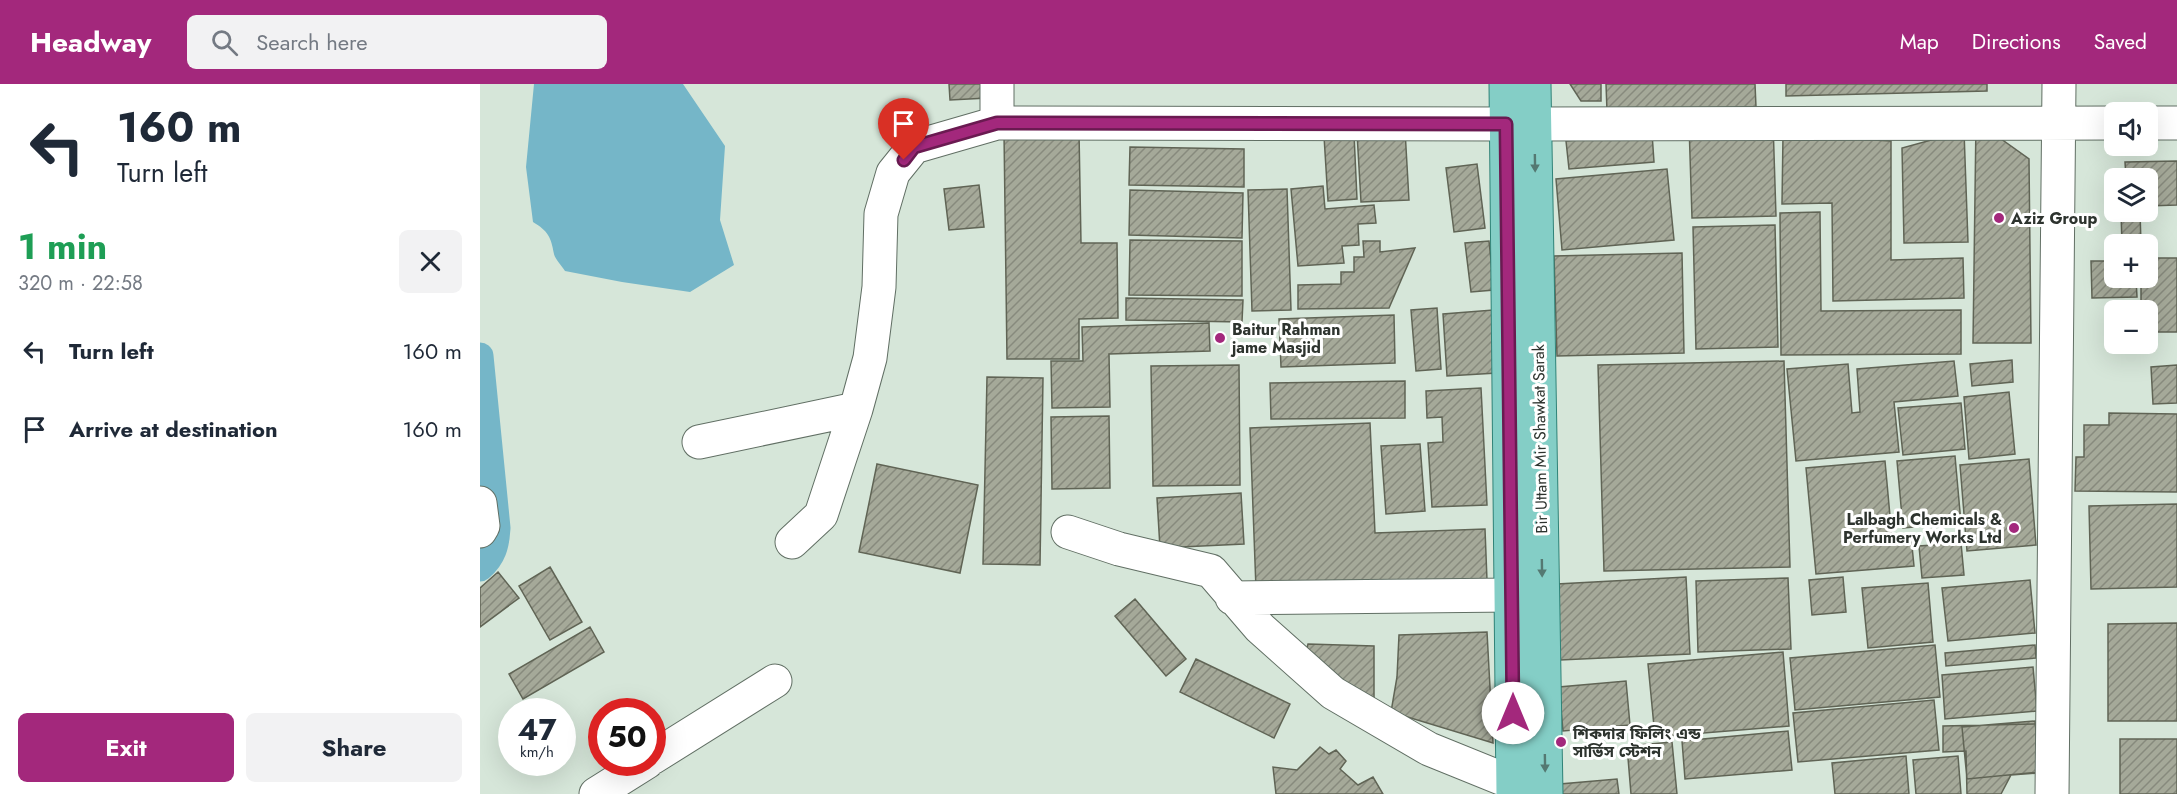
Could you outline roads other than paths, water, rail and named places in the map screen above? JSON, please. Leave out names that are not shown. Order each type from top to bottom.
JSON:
[{"type":"main road","points":[[1506,84],[1520,124],[1512,595],[1513,789]]},
{"type":"main road","name":"Bir Uttam Mir Shawkat Sarak","points":[[1534,84],[1520,124],[1546,794]]},
{"type":"street","points":[[997,84],[997,123]]},
{"type":"street","points":[[2052,794],[2059,84]]},
{"type":"street","points":[[792,542],[821,515],[856,409],[870,358],[878,299],[881,214],[894,173],[914,147],[997,123],[2104,123]]},
{"type":"street","points":[[2158,123],[2177,123]]},
{"type":"street","points":[[699,442],[856,409]]},
{"type":"street","points":[[480,503],[483,526],[480,531]]},
{"type":"street","points":[[1068,532],[1119,549],[1211,571],[1260,628],[1333,693],[1429,749],[1513,789]]},
{"type":"street","points":[[1232,598],[1512,595]]},
{"type":"street","points":[[666,749],[775,681]]},
{"type":"street","points":[[596,794],[625,776]]},
{"type":"water","points":[[534,84],[683,84],[725,146],[720,220],[734,265],[690,292],[565,271],[555,256],[548,235],[533,222],[526,167]]},
{"type":"waterway","points":[[480,356],[497,528],[493,550],[488,560],[480,568]]},
{"type":"place","name":"Aziz Group","points":[[1999,218]]},
{"type":"place","name":"Baitur Rahman jame Masjid","points":[[1220,338]]},
{"type":"place","name":"Lalbagh Chemicals & Perfumery Works Ltd","points":[[2014,528]]},
{"type":"place","name":"শিকদার ফিলিং এন্ড সার্ভিস স্টেশন","points":[[1561,742]]}]
